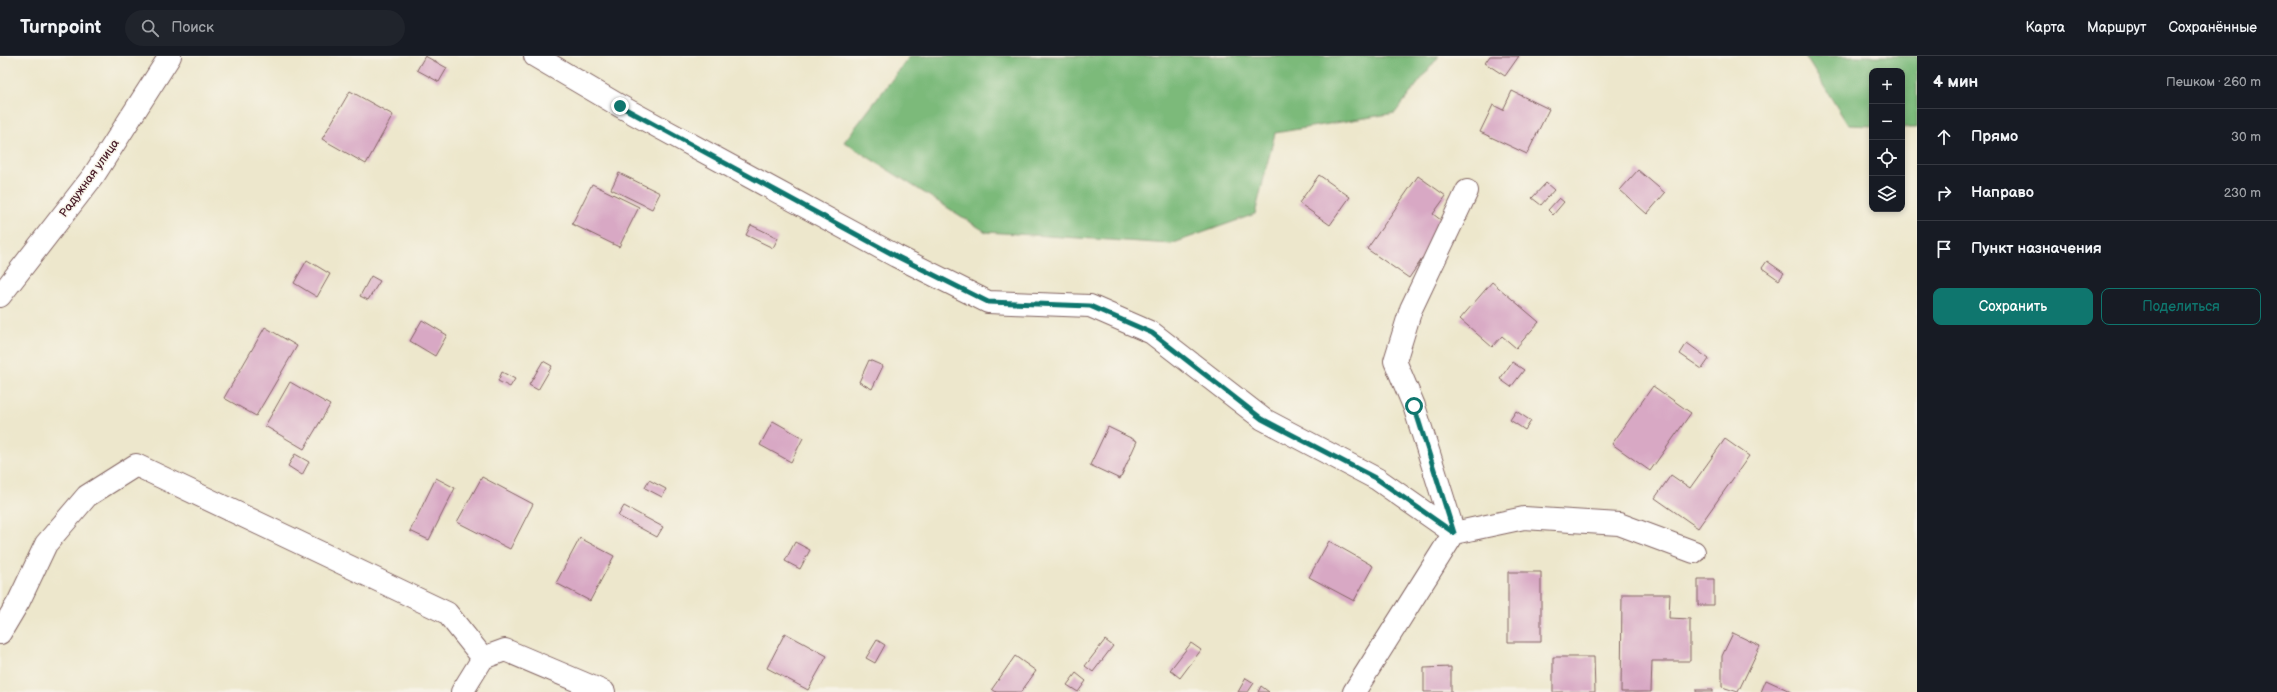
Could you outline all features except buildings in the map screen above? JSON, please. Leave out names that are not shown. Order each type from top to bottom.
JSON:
[{"type":"street","name":"Радужная улица","points":[[0,296],[94,175],[170,56]]},
{"type":"street","points":[[535,56],[634,114],[896,256],[988,302],[1090,306],[1152,333],[1262,419],[1377,479],[1454,533]]},
{"type":"street","points":[[1454,533],[1414,406],[1395,361],[1411,309],[1467,191]]},
{"type":"street","points":[[0,633],[19,601],[46,544],[87,496],[136,465],[447,613],[483,658]]},
{"type":"street","points":[[1354,692],[1454,533],[1524,518],[1620,524],[1694,552]]},
{"type":"street","points":[[462,692],[483,658],[505,650],[604,692]]},
{"type":"green space","points":[[910,56],[1439,56],[1395,113],[1275,133],[1255,214],[1171,244],[986,232],[844,142]]},
{"type":"green space","points":[[1805,56],[1917,56],[1917,128],[1905,128],[1905,68],[1869,68],[1869,126],[1848,125]]},
{"type":"route","points":[[620,106],[896,256],[988,302],[1090,306],[1152,333],[1262,419],[1377,479],[1454,533],[1414,406]]}]
